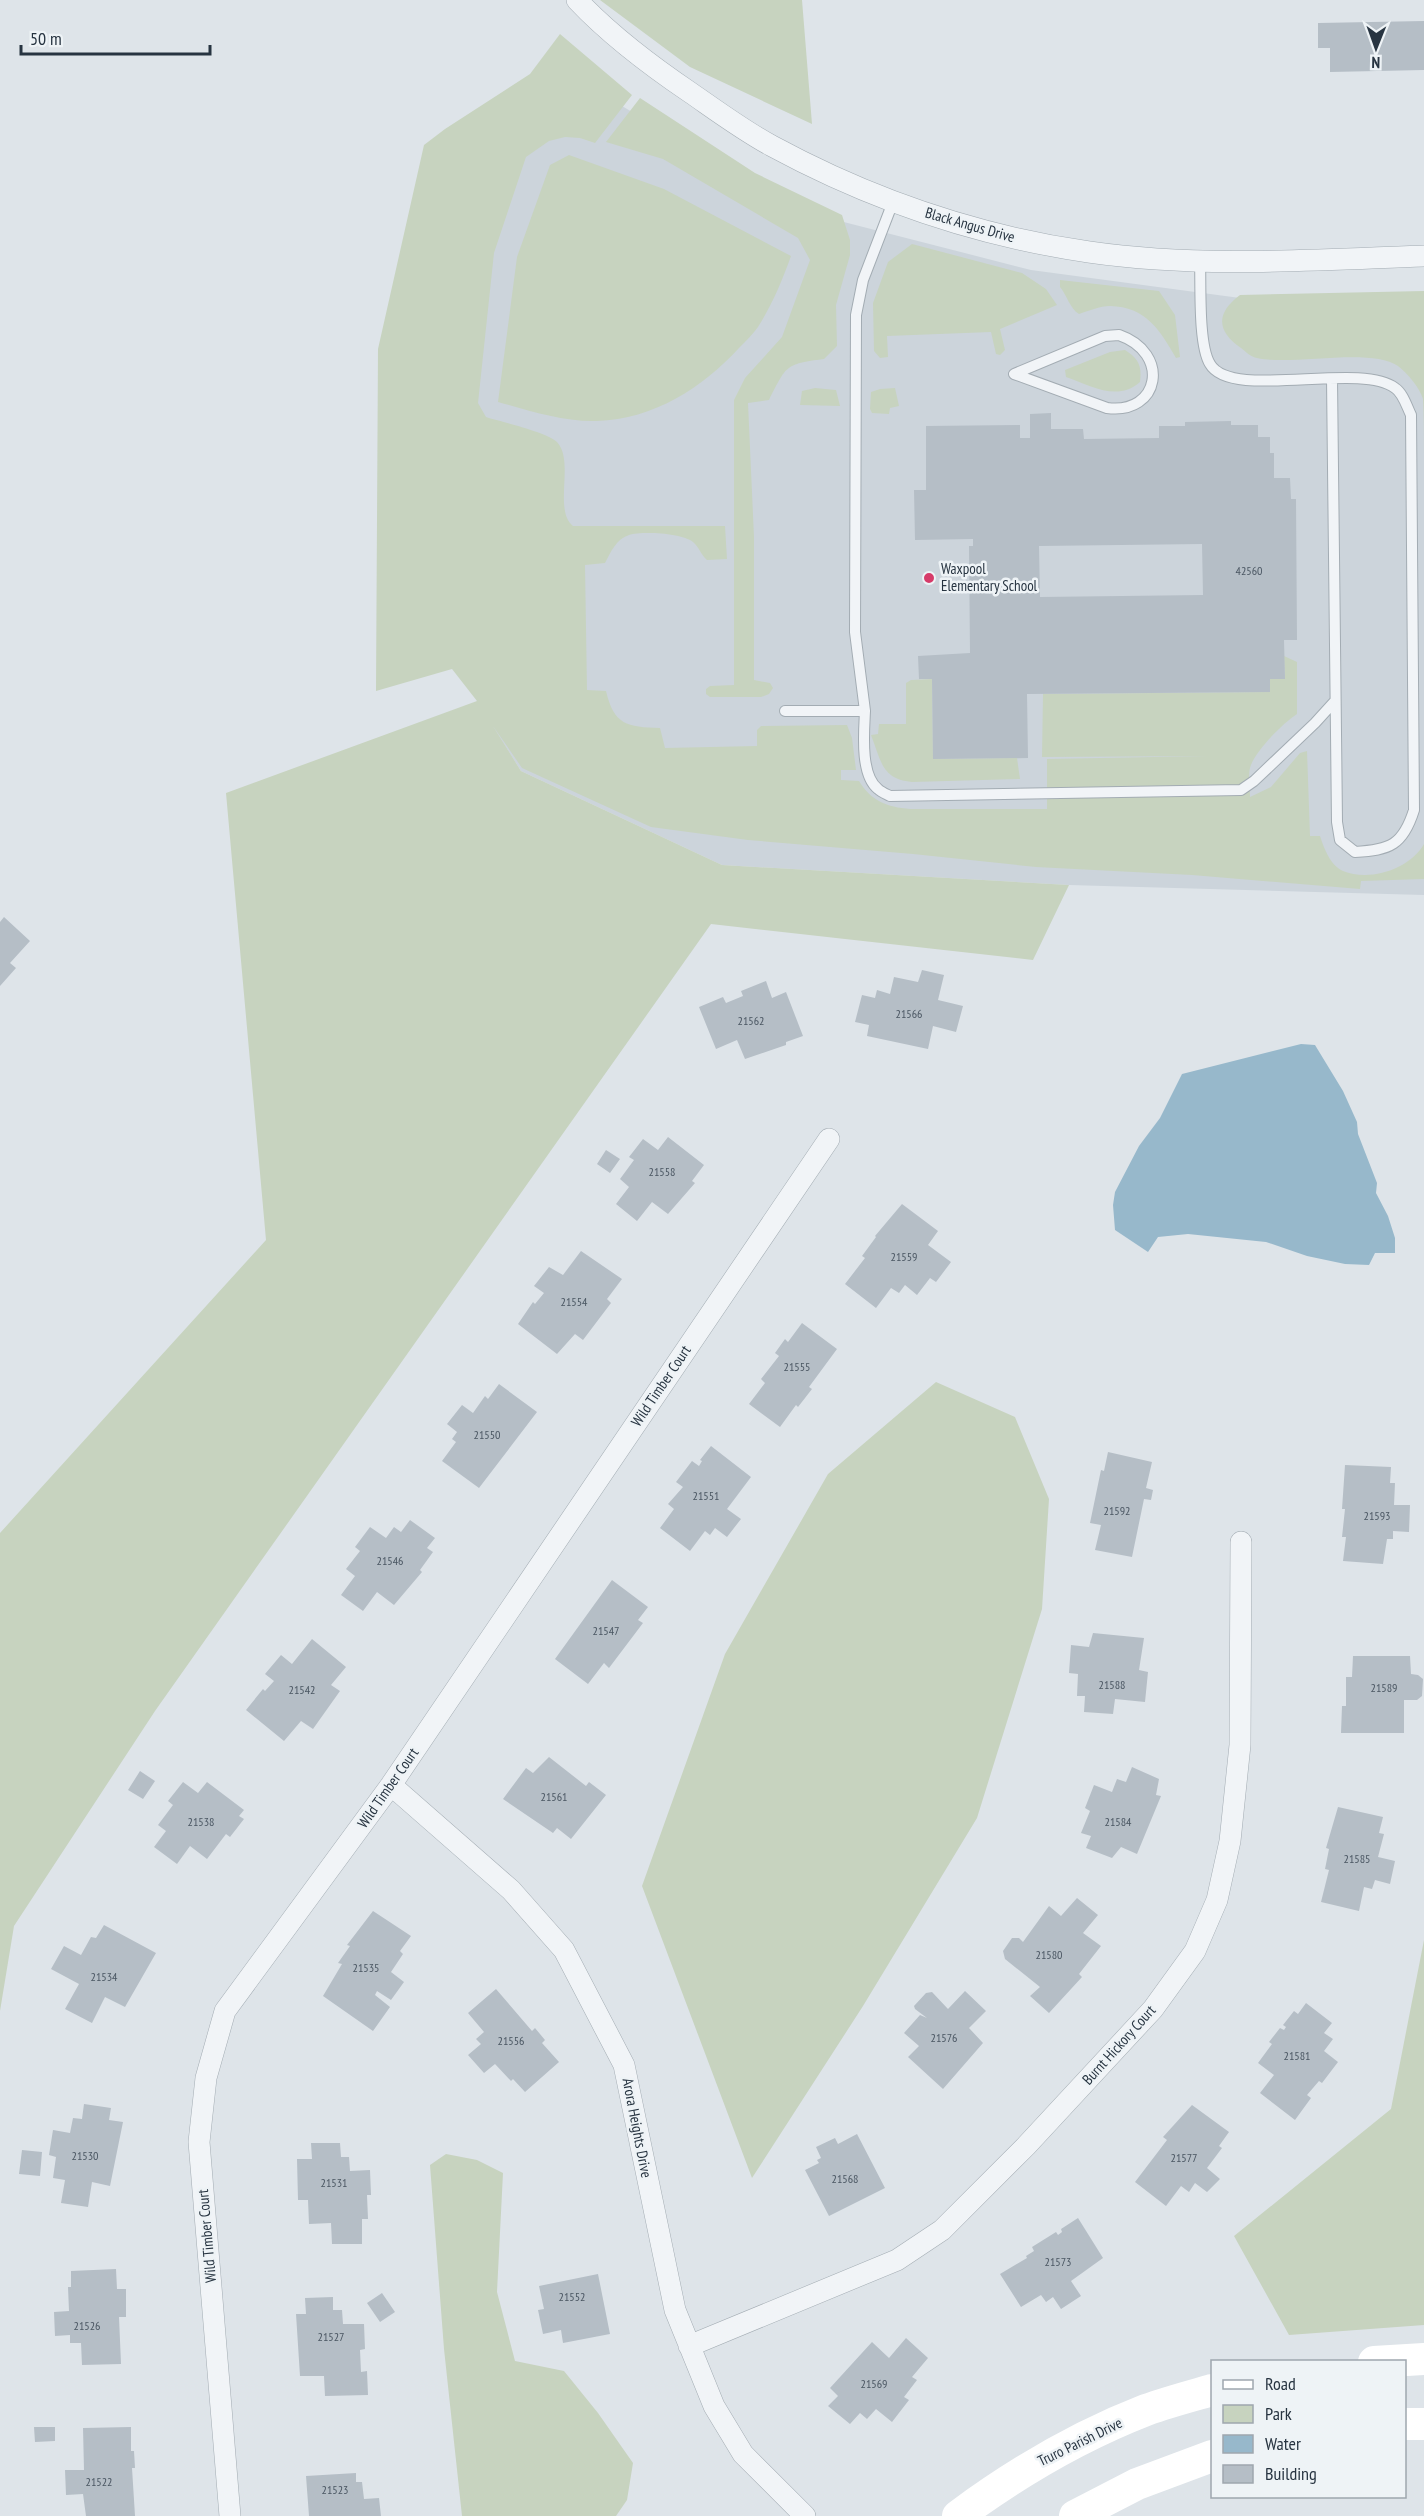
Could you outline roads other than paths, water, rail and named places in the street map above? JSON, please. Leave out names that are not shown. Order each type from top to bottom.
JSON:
[{"type":"street","name":"Black Angus Drive","points":[[578,0],[655,68],[771,146],[893,202],[985,231],[1039,244],[1116,255],[1294,260],[1424,256]]},
{"type":"street","name":"Wild Timber Court","points":[[230,2516],[199,2142],[206,2078],[225,2011],[391,1785],[829,1139]]},
{"type":"street","name":"Burnt Hickory Court","points":[[689,2346],[897,2260],[942,2230],[1026,2146],[1153,2009],[1195,1951],[1217,1900],[1230,1841],[1240,1745],[1241,1542]]},
{"type":"street","name":"Arora Heights Drive","points":[[391,1785],[511,1890],[564,1950],[624,2065],[675,2310],[714,2406],[743,2454],[805,2516]]},
{"type":"street","points":[[1399,2360],[1424,2359]]},
{"type":"street","name":"Truro Parish Drive","points":[[958,2516],[994,2489],[1085,2437],[1148,2410],[1211,2390]]},
{"type":"street","points":[[1406,2424],[1424,2424]]},
{"type":"street","points":[[1075,2516],[1137,2484],[1211,2456]]},
{"type":"lane","points":[[893,202],[863,280],[856,315],[855,632],[865,711],[864,738],[868,776],[876,789],[890,796],[1241,790],[1254,781],[1335,701]]},
{"type":"lane","points":[[1200,259],[1205,350],[1210,366],[1225,375],[1246,380],[1332,379],[1375,379],[1396,388],[1411,415],[1414,810],[1408,829],[1394,844],[1377,851],[1355,852],[1340,840],[1337,822],[1332,379]]},
{"type":"lane","points":[[1119,335],[1133,340],[1146,351],[1152,365],[1152,380],[1147,393],[1137,404],[1122,410],[1107,408],[1014,374],[1105,336],[1119,335]]},
{"type":"lane","points":[[785,711],[865,711]]},
{"type":"water","points":[[1301,1044],[1315,1045],[1343,1091],[1357,1122],[1358,1134],[1377,1183],[1376,1193],[1388,1216],[1395,1238],[1395,1253],[1375,1253],[1369,1265],[1345,1264],[1307,1256],[1266,1242],[1188,1234],[1158,1237],[1148,1252],[1115,1230],[1113,1205],[1115,1192],[1139,1146],[1160,1118],[1182,1074]]},
{"type":"place","name":"Waxpool Elementary School","points":[[929,578]]}]
